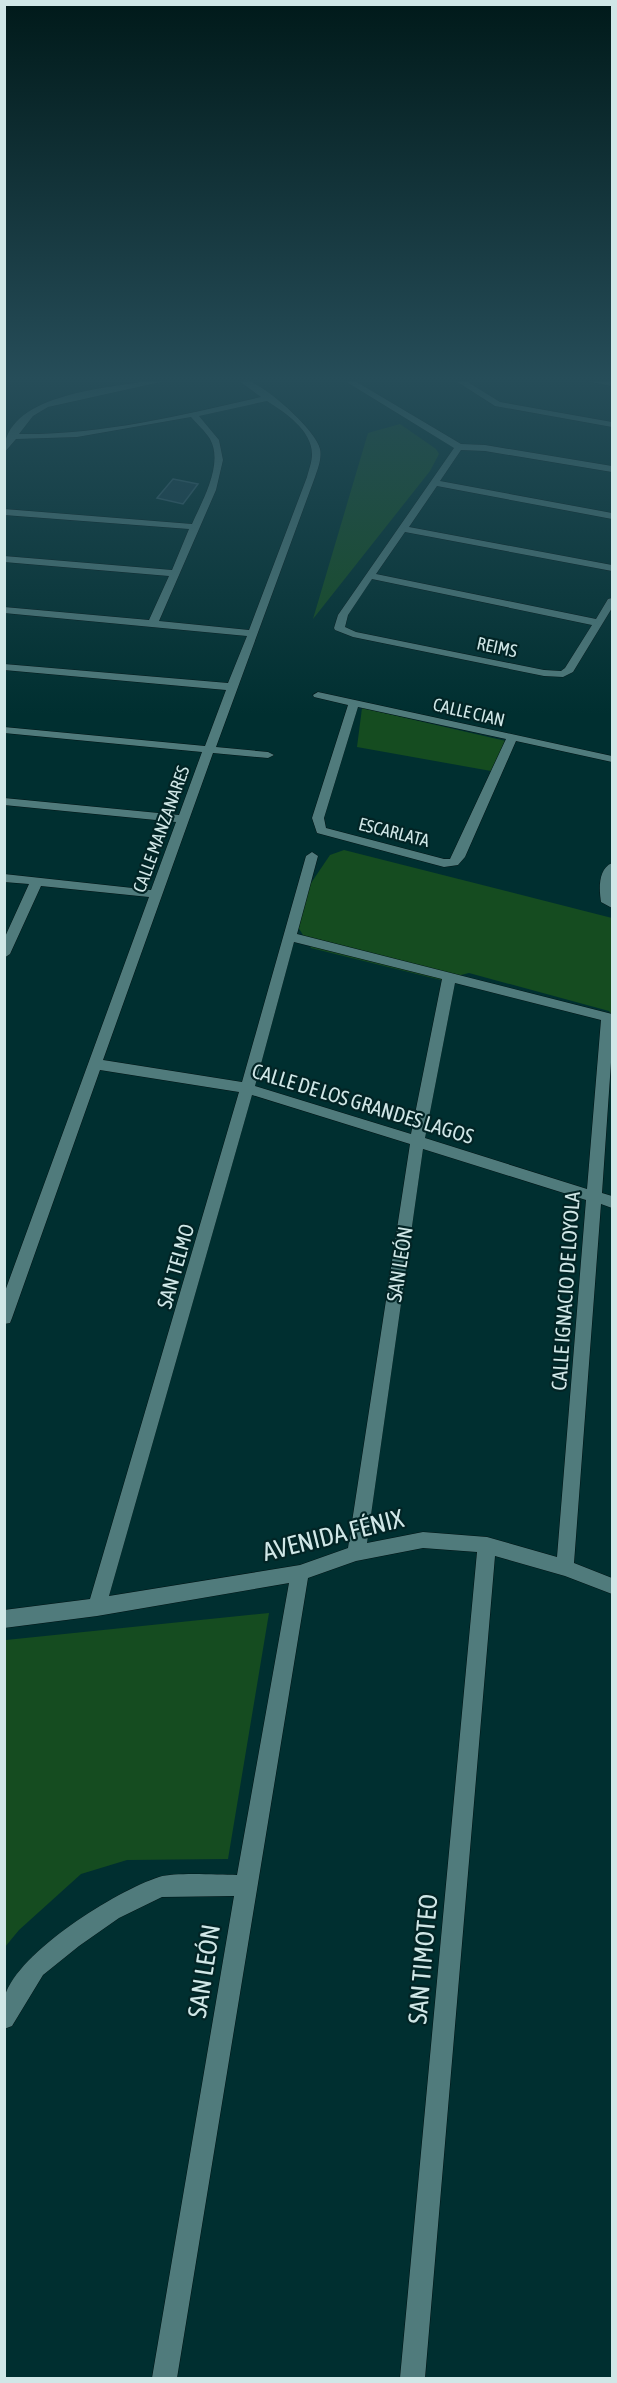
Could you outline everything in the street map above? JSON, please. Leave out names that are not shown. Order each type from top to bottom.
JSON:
[{"type":"street","points":[[153,624],[210,492]]},
{"type":"street","name":"CALLE MANZANARES","points":[[4,1318],[183,819],[305,492]]},
{"type":"street","points":[[430,492],[370,576],[599,623]]},
{"type":"street","points":[[485,492],[612,516]]},
{"type":"street","points":[[4,513],[195,527]]},
{"type":"street","points":[[405,529],[612,568]]},
{"type":"street","points":[[4,559],[174,573]]},
{"type":"street","name":"REIMS","points":[[370,576],[344,615],[339,628],[353,634],[554,674],[569,670],[612,601]]},
{"type":"street","points":[[4,610],[252,633]]},
{"type":"street","points":[[4,666],[232,687]]},
{"type":"street","name":"CALLE CIAN","points":[[318,695],[612,759]]},
{"type":"street","name":"ESCARLATA","points":[[354,703],[318,818],[321,830],[444,863],[454,862],[459,857],[512,738]]},
{"type":"street","points":[[4,730],[268,754]]},
{"type":"street","points":[[4,801],[183,819]]},
{"type":"street","name":"SAN TELMO","points":[[97,1607],[152,1413],[198,1264],[312,856]]},
{"type":"street","points":[[612,867],[605,885],[607,902],[612,904]]},
{"type":"street","points":[[4,878],[156,894]]},
{"type":"street","points":[[4,954],[37,881]]},
{"type":"street","points":[[288,936],[610,1017]]},
{"type":"street","name":"SAN LEÓN","points":[[356,1553],[417,1143],[449,977]]},
{"type":"street","name":"CALLE IGNACIO DE LOYOLA","points":[[565,1568],[593,1196],[610,1017]]},
{"type":"street","name":"CALLE DE LOS GRANDES LAGOS","points":[[96,1064],[246,1088],[612,1202]]},
{"type":"street","name":"AVENIDA FÉNIX","points":[[4,1619],[97,1607],[300,1573],[356,1553],[423,1540],[487,1545],[565,1568],[612,1586]]},
{"type":"street","name":"SAN TIMOTEO","points":[[413,2379],[487,1545]]},
{"type":"street","name":"SAN LEÓN","points":[[165,2379],[246,1884],[300,1573]]},
{"type":"street","points":[[4,2018],[35,1967],[70,1938],[112,1911],[161,1887],[246,1884]]},
{"type":"green space","points":[[350,492],[413,492],[313,619]]},
{"type":"green space","points":[[362,708],[506,741],[491,771],[357,747]]},
{"type":"green space","points":[[344,850],[612,918],[612,1015],[609,1011],[469,973],[441,980],[311,948],[298,927],[307,889],[330,855]]},
{"type":"green space","points":[[269,1613],[228,1859],[127,1860],[81,1874],[19,1930],[5,1947],[4,1644],[6,1640]]},
{"type":"building","points":[[162,492],[192,492],[183,504],[157,498]]}]
